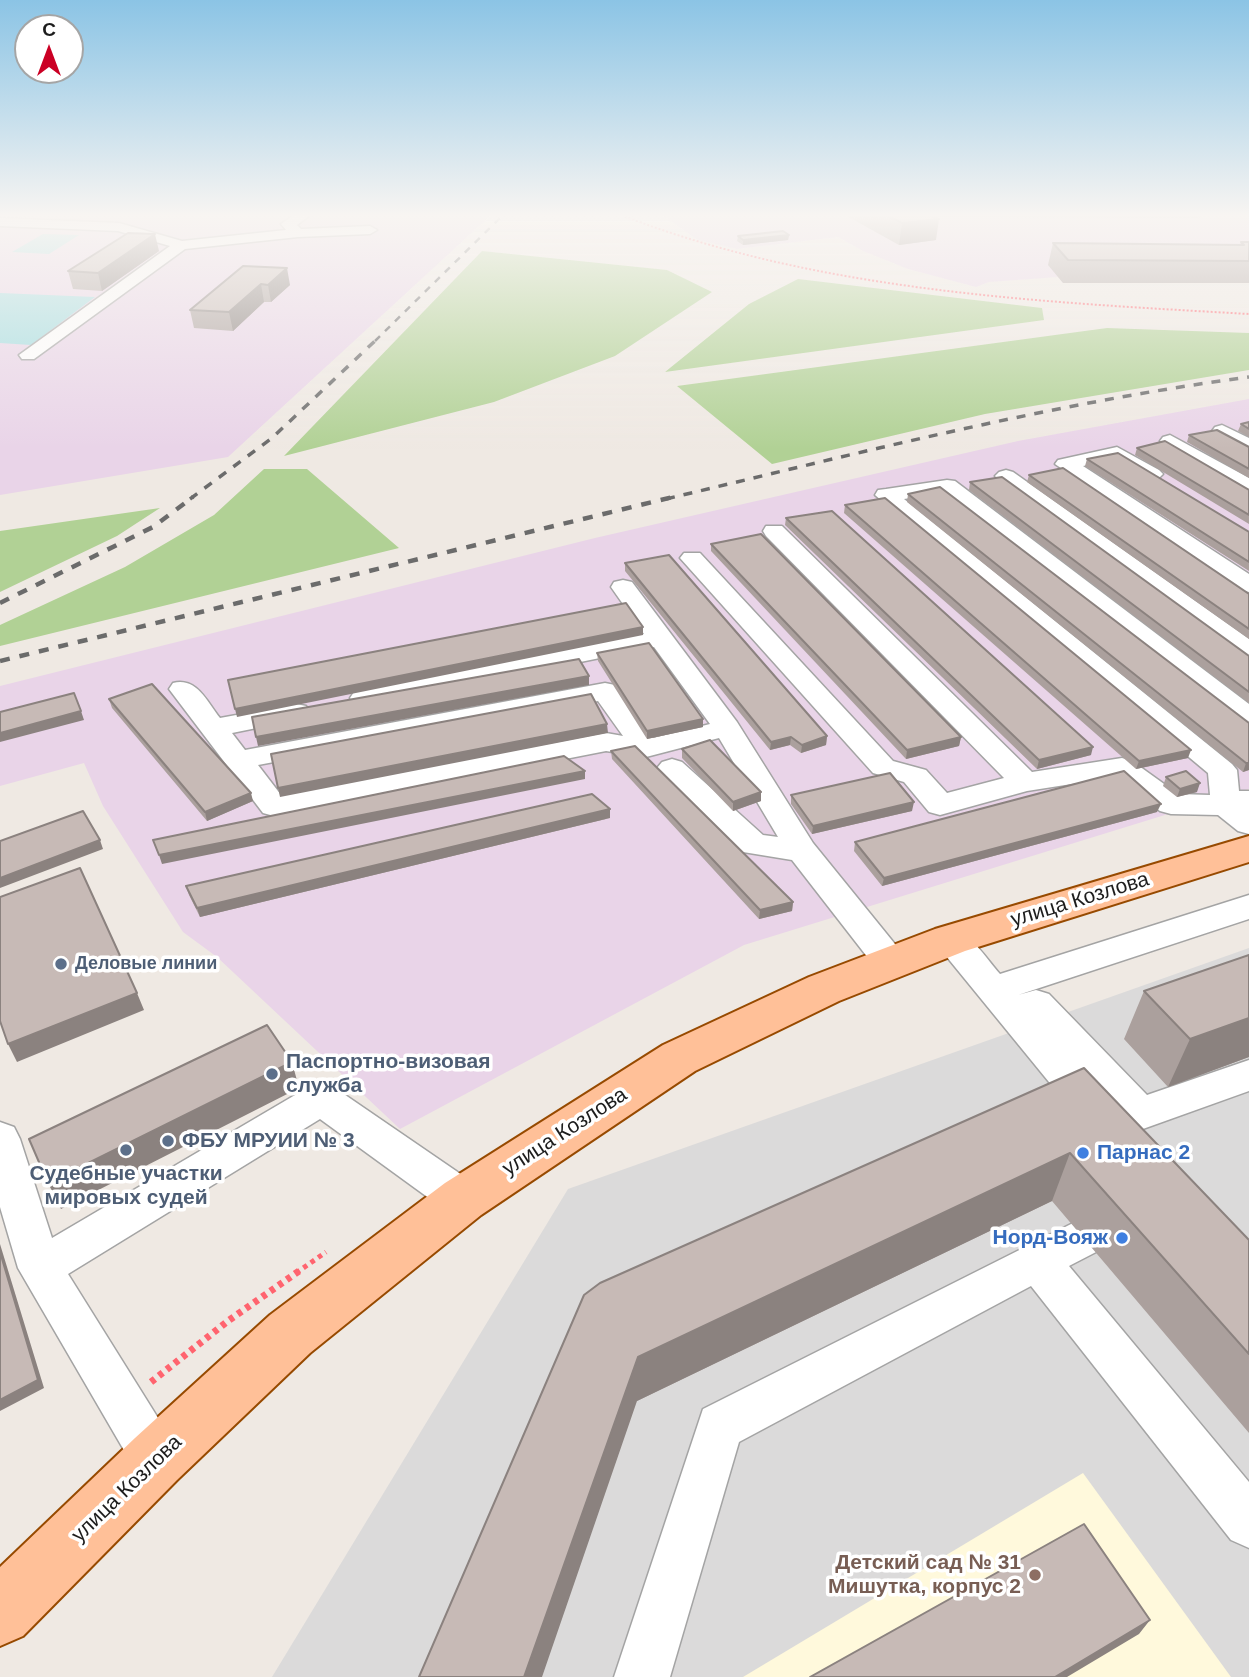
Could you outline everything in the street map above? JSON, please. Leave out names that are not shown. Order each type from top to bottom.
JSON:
[{"type":"main road","name":"улица Козлова","points":[[0,1613],[156,1459],[290,1334],[463,1199],[678,1058],[824,989],[950,940],[1249,849]]},
{"type":"lane","points":[[28,355],[114,293]]},
{"type":"lane","points":[[1222,431],[1249,446]]},
{"type":"lane","points":[[1170,442],[1249,487]]},
{"type":"lane","points":[[1172,486],[1117,453],[1065,464],[1249,585]]},
{"type":"lane","points":[[1006,476],[1249,651]]},
{"type":"lane","points":[[1241,809],[1222,770],[886,495],[947,486],[1249,717]]},
{"type":"lane","points":[[774,531],[1025,782]]},
{"type":"lane","points":[[692,558],[883,767],[915,776],[940,805],[1025,782],[1122,767],[1171,804],[1241,809]]},
{"type":"lane","points":[[623,587],[727,728],[802,850],[891,963]]},
{"type":"lane","points":[[214,729],[661,638]]},
{"type":"lane","points":[[582,654],[646,748]]},
{"type":"lane","points":[[183,689],[274,806],[606,743],[646,748],[727,728]]},
{"type":"lane","points":[[237,760],[605,691]]},
{"type":"lane","points":[[672,768],[754,845],[802,850]]},
{"type":"lane","points":[[1002,1002],[1249,907]]},
{"type":"lane","points":[[950,940],[1125,1146]]},
{"type":"lane","points":[[1002,1002],[1036,1004],[1140,1114],[1249,1075]]},
{"type":"lane","points":[[40,1268],[321,1099],[463,1199]]},
{"type":"lane","points":[[0,1139],[40,1268],[156,1459]]},
{"type":"lane","points":[[642,1677],[720,1426],[1083,1237]]},
{"type":"lane","points":[[1038,1261],[1249,1522]]},
{"type":"path","points":[[987,293],[1111,306],[1249,314]]},
{"type":"path","points":[[123,1405],[228,1321],[334,1245]]},
{"type":"shaded area","points":[[0,293],[406,293],[228,457],[0,495]]},
{"type":"shaded area","points":[[1249,399],[1249,789],[744,945],[400,1129],[217,957],[183,932],[103,806],[84,763],[0,786],[0,686],[595,538],[1018,441]]},
{"type":"shaded area","points":[[1249,948],[1249,1677],[272,1677],[568,1189]]},
{"type":"shaded area","name":"Детский сад № 31 Мишутка, корпус 2","points":[[1083,1473],[1231,1677],[743,1677]]},
{"type":"green space","points":[[441,293],[710,293],[615,356],[494,402],[284,456]]},
{"type":"green space","points":[[770,293],[918,293],[1042,308],[1044,320],[665,372],[749,304]]},
{"type":"green space","points":[[1107,328],[1249,333],[1249,370],[985,414],[772,464],[677,386]]},
{"type":"green space","points":[[264,469],[307,469],[399,548],[0,646],[0,625],[125,567],[214,515]]},
{"type":"green space","points":[[160,508],[117,536],[0,592],[0,531]]},
{"type":"water","points":[[0,293],[95,297],[31,345],[0,343]]},
{"type":"building","points":[[210,293],[250,293],[229,312],[190,310]]},
{"type":"building","points":[[1217,430],[1249,447],[1249,469],[1189,435]]},
{"type":"building","points":[[1165,441],[1249,490],[1249,515],[1137,448]]},
{"type":"building","points":[[1118,453],[1249,532],[1249,562],[1087,459]]},
{"type":"building","points":[[1063,468],[1249,594],[1249,629],[1029,475]]},
{"type":"building","points":[[1002,477],[1249,656],[1249,692],[970,482]]},
{"type":"building","points":[[940,487],[1249,723],[1249,763],[908,494]]},
{"type":"building","points":[[885,498],[1191,750],[1139,761],[845,505]]},
{"type":"building","points":[[832,511],[1093,747],[1039,760],[786,518]]},
{"type":"building","points":[[761,534],[961,737],[907,750],[711,544]]},
{"type":"building","points":[[669,555],[827,736],[802,745],[791,737],[771,742],[625,563]]},
{"type":"building","points":[[626,603],[643,627],[235,709],[228,680]]},
{"type":"building","points":[[649,643],[703,719],[647,731],[597,653]]},
{"type":"building","points":[[579,659],[589,676],[256,737],[252,717]]},
{"type":"building","points":[[152,684],[251,793],[205,812],[109,699]]},
{"type":"building","points":[[74,693],[81,711],[0,733],[0,712]]},
{"type":"building","points":[[591,694],[607,724],[278,788],[271,754]]},
{"type":"building","points":[[710,740],[761,792],[733,802],[682,749]]},
{"type":"building","points":[[635,746],[793,902],[760,910],[611,751]]},
{"type":"building","points":[[564,756],[585,771],[159,855],[153,840]]},
{"type":"building","points":[[1124,771],[1161,804],[884,878],[855,842]]},
{"type":"building","points":[[1186,771],[1200,783],[1180,789],[1166,777]]},
{"type":"building","points":[[890,773],[914,802],[813,826],[791,795]]},
{"type":"building","points":[[592,794],[610,809],[197,908],[186,886]]},
{"type":"building","points":[[83,811],[100,840],[0,878],[0,841]]},
{"type":"building","name":"Деловые линии","points":[[80,868],[137,993],[8,1044],[0,1021],[0,897]]},
{"type":"building","points":[[1249,955],[1249,1018],[1190,1039],[1144,991]]},
{"type":"building","points":[[267,1025],[292,1062],[48,1183],[29,1139]]},
{"type":"building","points":[[1084,1068],[1249,1240],[1249,1354],[1070,1153],[638,1357],[524,1677],[419,1677],[584,1295],[600,1283]]},
{"type":"building","points":[[0,1252],[38,1380],[0,1400]]},
{"type":"building","points":[[1084,1524],[1150,1620],[1055,1677],[810,1677]]},
{"type":"railway","points":[[375,341],[423,293]]},
{"type":"railway","points":[[190,499],[272,438],[377,339]]},
{"type":"railway","points":[[666,499],[1029,415],[1249,377]]},
{"type":"railway","points":[[0,603],[153,527],[193,497]]},
{"type":"railway","points":[[0,661],[673,497]]},
{"type":"place","name":"Деловые линии","points":[[61,964]]},
{"type":"place","name":"Паспортно-визовая служба","points":[[272,1074]]},
{"type":"place","name":"ФБУ МРУИИ № 3","points":[[168,1141]]},
{"type":"place","name":"Судебные участки мировых судей","points":[[126,1150]]},
{"type":"place","name":"Парнас 2","points":[[1083,1153]]},
{"type":"place","name":"Норд-Вояж","points":[[1122,1238]]},
{"type":"place","name":"Детский сад № 31 Мишутка, корпус 2","points":[[1035,1575]]}]
